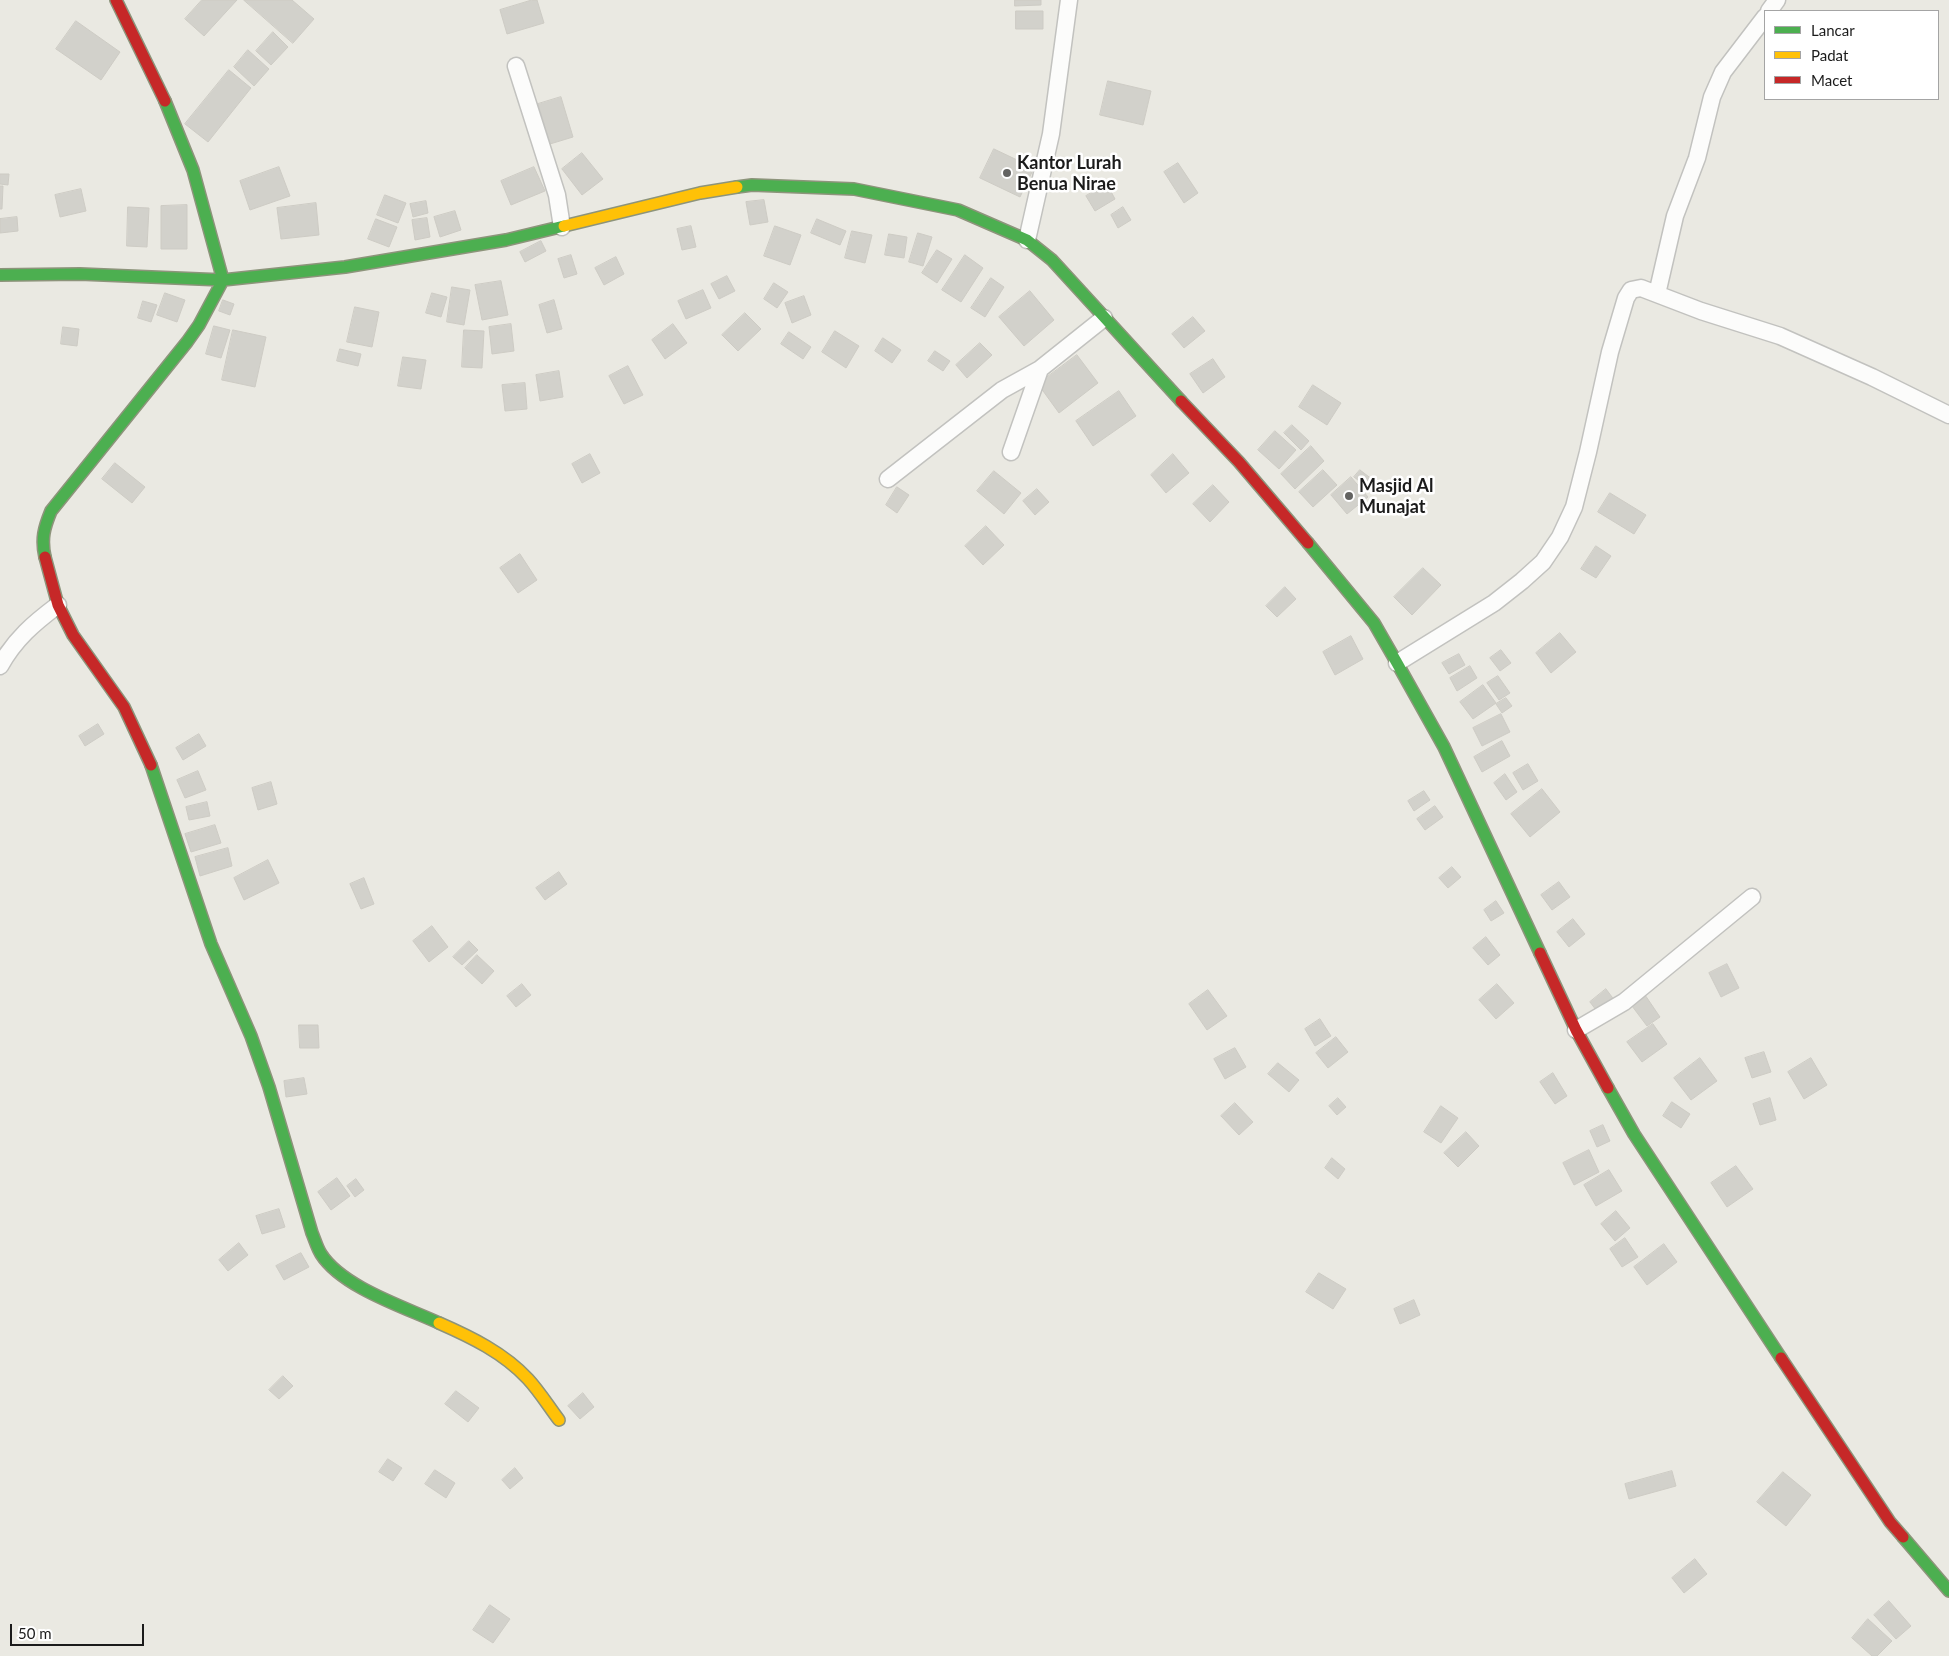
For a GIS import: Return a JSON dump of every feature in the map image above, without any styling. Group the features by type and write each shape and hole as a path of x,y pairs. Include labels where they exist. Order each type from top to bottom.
{"street":[{"path":"116,0 158,84 193,170 223,280 199,325 187,342 52,511 44,527 42,540 58,605 73,635 124,707 145,749 211,944 251,1036 269,1086 312,1233 321,1254 336,1271 356,1285 473,1338 501,1356 528,1379 559,1420"},
{"path":"1027,240 1051,134 1068,0"},
{"path":"1657,294 1676,216 1697,158 1712,97 1723,72 1764,18"},
{"path":"516,66 557,195 562,227"},
{"path":"0,275 80,274 223,280 345,267 506,240 700,193 752,185 854,189 958,210 1027,240 1052,260 1239,462 1347,588 1374,623 1444,747 1576,1030 1634,1134 1890,1522 1949,1591"},
{"path":"1398,663 1494,603 1522,581 1547,556 1560,537 1574,507 1610,352 1626,298 1631,290 1641,288 1701,311 1780,336 1872,377 1949,415"},
{"path":"888,479 1002,390 1040,369 1104,318"},
{"path":"1011,452 1040,369"},
{"path":"0,666 7,654 32,624 58,605"},
{"path":"1576,1030 1624,1002 1752,897"}],"building":[{"path":"202,0 237,0 204,36 185,19"},
{"path":"244,0 292,0 314,19 293,43"},
{"path":"537,0 544,23 507,34 500,10"},
{"path":"1015,0 1041,0 1041,5 1015,6"},
{"path":"1016,11 1043,11 1043,29 1016,29"},
{"path":"76,21 120,52 101,80 56,49"},
{"path":"273,32 288,47 271,65 256,51"},
{"path":"248,50 269,69 254,86 234,67"},
{"path":"229,70 251,88 208,142 185,124"},
{"path":"1108,81 1151,91 1143,125 1100,115"},
{"path":"561,97 573,137 550,144 538,104"},
{"name":"Kantor Lurah Benua Nirae","path":"994,149 1034,168 1020,197 980,178"},
{"path":"582,153 603,179 582,195 562,169"},
{"path":"1178,163 1198,193 1184,203 1164,172"},
{"path":"279,167 290,196 250,210 240,181"},
{"path":"534,167 545,191 511,205 501,181"},
{"path":"0,174 9,174 8,185 0,184"},
{"path":"1107,184 1115,199 1095,211 1086,196"},
{"path":"0,186 3,186 2,209 0,209"},
{"path":"81,189 86,211 60,217 55,195"},
{"path":"385,195 406,203 398,223 377,215"},
{"path":"764,200 768,222 750,225 746,202"},
{"path":"426,201 428,213 413,217 410,204"},
{"path":"316,203 319,235 281,239 277,208"},
{"path":"187,205 187,249 161,249 161,206"},
{"path":"128,207 149,208 147,247 127,246"},
{"path":"1123,207 1131,220 1118,228 1111,215"},
{"path":"455,211 461,230 440,237 434,217"},
{"path":"17,217 18,231 0,233 0,219"},
{"path":"427,218 430,237 415,240 412,220"},
{"path":"376,219 397,227 389,247 368,239"},
{"path":"817,219 846,231 840,245 811,233"},
{"path":"691,226 696,247 682,250 677,229"},
{"path":"775,226 801,235 790,265 764,256"},
{"path":"852,231 872,235 865,263 845,258"},
{"path":"918,233 932,237 923,266 909,262"},
{"path":"889,234 907,237 904,258 885,255"},
{"path":"541,241 546,251 525,262 520,252"},
{"path":"937,250 952,259 937,283 922,273"},
{"path":"571,255 577,274 564,278 558,259"},
{"path":"965,255 983,268 961,302 942,290"},
{"path":"616,257 624,274 604,285 595,268"},
{"path":"727,276 735,291 719,299 711,284"},
{"path":"991,278 1004,287 985,317 971,308"},
{"path":"501,281 508,315 482,320 475,285"},
{"path":"774,283 788,292 777,308 764,299"},
{"path":"452,287 470,290 464,325 447,322"},
{"path":"703,290 711,308 686,319 678,301"},
{"path":"1030,291 1054,320 1024,346 999,317"},
{"path":"165,293 185,300 177,322 157,315"},
{"path":"432,293 447,297 441,317 426,313"},
{"path":"804,296 811,315 792,323 785,303"},
{"path":"223,300 234,304 230,315 219,311"},
{"path":"554,300 562,329 547,333 539,305"},
{"path":"143,301 157,305 151,322 138,318"},
{"path":"355,307 379,312 372,347 347,342"},
{"path":"745,313 761,329 738,351 722,335"},
{"path":"1193,317 1205,331 1184,348 1172,334"},
{"path":"511,324 514,351 492,354 489,327"},
{"path":"673,324 687,343 665,359 652,340"},
{"path":"214,326 230,330 221,358 206,354"},
{"path":"63,327 79,329 77,346 61,344"},
{"path":"233,330 266,337 255,387 222,380"},
{"path":"464,330 484,331 482,368 462,367"},
{"path":"835,331 859,346 846,368 822,352"},
{"path":"789,332 811,347 803,359 781,344"},
{"path":"883,338 901,350 892,363 875,351"},
{"path":"980,343 992,355 967,378 956,365"},
{"path":"340,349 361,354 358,366 337,361"},
{"path":"935,351 950,361 943,371 928,361"},
{"path":"1077,355 1098,383 1059,413 1038,384"},
{"path":"403,357 426,360 421,389 398,386"},
{"path":"1213,359 1225,377 1203,393 1190,374"},
{"path":"628,366 643,395 624,404 609,376"},
{"path":"559,371 563,397 540,401 536,375"},
{"path":"525,383 527,409 505,411 502,385"},
{"path":"1313,385 1341,403 1327,425 1299,407"},
{"path":"1119,391 1136,416 1093,446 1076,421"},
{"path":"1292,425 1309,441 1301,450 1284,433"},
{"path":"1275,431 1296,450 1279,469 1258,450"},
{"path":"1311,446 1324,461 1295,489 1281,474"},
{"path":"590,454 600,473 582,483 572,464"},
{"path":"1173,454 1189,473 1166,493 1151,475"},
{"path":"115,463 145,487 132,503 102,479"},
{"path":"1323,470 1337,485 1313,507 1299,492"},
{"path":"1360,470 1373,480 1368,488 1354,477"},
{"path":"994,471 1021,493 1004,514 977,491"},
{"name":"Masjid Al Munajat","path":"1351,477 1368,497 1347,514 1331,495"},
{"path":"1213,485 1229,502 1210,522 1193,504"},
{"path":"897,487 909,495 897,513 886,505"},
{"path":"1037,489 1049,502 1035,515 1023,501"},
{"path":"1610,493 1646,515 1634,534 1598,512"},
{"path":"986,526 1004,545 983,565 965,546"},
{"path":"1596,546 1611,556 1596,578 1581,569"},
{"path":"520,554 537,580 518,593 500,568"},
{"path":"1423,568 1441,585 1412,615 1394,597"},
{"path":"1285,587 1296,599 1277,617 1266,606"},
{"path":"1560,633 1576,652 1551,673 1536,653"},
{"path":"1351,636 1363,659 1335,675 1323,652"},
{"path":"1501,650 1511,663 1500,671 1490,658"},
{"path":"1459,654 1465,665 1449,674 1442,663"},
{"path":"1470,666 1477,678 1457,691 1450,678"},
{"path":"1498,676 1510,693 1499,700 1487,683"},
{"path":"1483,685 1496,703 1473,719 1460,702"},
{"path":"1506,698 1512,706 1502,713 1496,704"},
{"path":"1501,714 1510,732 1482,746 1473,728"},
{"path":"98,724 104,734 85,746 79,736"},
{"path":"199,734 206,746 183,760 176,748"},
{"path":"1502,741 1510,756 1482,772 1474,757"},
{"path":"1528,764 1538,781 1523,790 1513,773"},
{"path":"198,771 206,790 185,798 177,780"},
{"path":"1505,774 1517,792 1506,800 1494,783"},
{"path":"271,782 277,804 258,810 252,788"},
{"path":"1542,789 1560,812 1530,837 1511,814"},
{"path":"1424,791 1430,800 1414,811 1408,801"},
{"path":"207,802 210,816 189,820 186,807"},
{"path":"1435,806 1443,817 1425,830 1417,819"},
{"path":"215,825 221,843 191,852 185,834"},
{"path":"228,848 232,866 200,876 195,857"},
{"path":"268,860 279,883 244,900 234,878"},
{"path":"1452,867 1461,877 1448,888 1439,878"},
{"path":"559,872 567,884 545,900 536,888"},
{"path":"364,878 374,904 361,909 350,884"},
{"path":"1559,882 1570,897 1552,910 1541,895"},
{"path":"1496,901 1504,913 1491,921 1484,910"},
{"path":"1573,919 1585,934 1569,947 1557,932"},
{"path":"432,926 448,947 429,962 413,941"},
{"path":"1486,937 1500,955 1488,965 1473,948"},
{"path":"469,941 478,950 462,965 453,957"},
{"path":"477,955 494,971 482,984 465,968"},
{"path":"1727,964 1739,988 1721,997 1709,973"},
{"path":"522,984 531,995 516,1007 507,996"},
{"path":"1497,984 1514,1003 1496,1019 1479,1000"},
{"path":"1606,989 1615,1001 1599,1014 1590,1002"},
{"path":"1208,990 1227,1016 1207,1030 1189,1004"},
{"path":"1643,992 1660,1017 1647,1026 1629,1002"},
{"path":"1320,1019 1331,1036 1315,1046 1305,1029"},
{"path":"1653,1024 1667,1044 1642,1062 1627,1042"},
{"path":"299,1025 318,1025 319,1048 300,1048"},
{"path":"1336,1037 1348,1052 1328,1068 1316,1053"},
{"path":"1235,1048 1246,1067 1225,1079 1214,1059"},
{"path":"1764,1052 1771,1072 1752,1078 1745,1058"},
{"path":"1700,1058 1717,1081 1691,1100 1674,1078"},
{"path":"1811,1058 1827,1085 1804,1099 1788,1072"},
{"path":"1278,1063 1299,1080 1289,1092 1268,1074"},
{"path":"1553,1073 1567,1096 1555,1104 1540,1082"},
{"path":"304,1078 307,1094 286,1097 284,1081"},
{"path":"1338,1098 1346,1107 1337,1115 1329,1106"},
{"path":"1770,1098 1776,1120 1760,1125 1753,1104"},
{"path":"1672,1102 1690,1114 1681,1128 1663,1116"},
{"path":"1235,1103 1253,1122 1239,1135 1221,1116"},
{"path":"1441,1106 1458,1118 1441,1143 1424,1132"},
{"path":"1603,1125 1610,1141 1597,1147 1590,1131"},
{"path":"1466,1132 1479,1146 1458,1167 1444,1153"},
{"path":"1589,1150 1599,1172 1574,1185 1563,1163"},
{"path":"1332,1158 1345,1169 1338,1179 1325,1168"},
{"path":"1736,1166 1753,1189 1727,1207 1711,1183"},
{"path":"1609,1170 1622,1191 1596,1206 1584,1185"},
{"path":"337,1178 350,1196 331,1210 318,1192"},
{"path":"356,1179 364,1190 355,1197 347,1186"},
{"path":"279,1209 285,1227 262,1234 256,1216"},
{"path":"1616,1211 1630,1228 1615,1241 1601,1224"},
{"path":"1625,1238 1638,1257 1622,1267 1610,1249"},
{"path":"239,1243 248,1255 228,1271 219,1260"},
{"path":"1664,1244 1677,1262 1647,1285 1634,1267"},
{"path":"301,1253 309,1267 284,1280 276,1266"},
{"path":"1319,1273 1346,1289 1333,1309 1306,1292"},
{"path":"1414,1300 1420,1315 1400,1324 1394,1309"},
{"path":"283,1376 293,1386 279,1399 269,1390"},
{"path":"456,1391 479,1408 468,1422 445,1404"},
{"path":"583,1393 594,1407 580,1419 568,1406"},
{"path":"388,1459 402,1468 393,1481 379,1472"},
{"path":"515,1468 523,1478 510,1489 502,1480"},
{"path":"435,1470 455,1483 446,1498 425,1484"},
{"path":"1672,1471 1676,1486 1629,1499 1625,1484"},
{"path":"1783,1472 1811,1495 1786,1526 1757,1502"},
{"path":"1695,1559 1707,1574 1684,1593 1672,1578"},
{"path":"1889,1601 1911,1626 1896,1639 1874,1615"},
{"path":"490,1605 510,1619 493,1643 473,1630"},
{"path":"1868,1619 1892,1641 1877,1656 1872,1656 1852,1638"}],"traffic: fast":[{"path":"45,557 44,534 51,511 187,342 199,325 223,280 193,170 165,101"},
{"path":"737,187 752,185 854,189 958,210 1027,240 1052,260 1181,401"},
{"path":"0,275 80,274 223,280 345,267 506,240 564,226"},
{"path":"1308,543 1374,623 1397,663 1444,747 1540,953"},
{"path":"151,765 211,944 251,1036 269,1087 312,1233 320,1252 331,1266 358,1286 439,1323"},
{"path":"1608,1088 1634,1134 1781,1358"},
{"path":"1903,1537 1949,1591"}],"traffic: slow":[{"path":"564,226 700,193 737,187"},
{"path":"439,1323 475,1340 508,1361 532,1384 559,1420"}],"traffic: jam":[{"path":"116,0 165,101"},
{"path":"1181,401 1239,462 1308,543"},
{"path":"45,557 58,605 73,635 124,707 151,765"},
{"path":"1540,953 1576,1030 1608,1088"},
{"path":"1781,1358 1890,1522 1903,1537"}],"place":[{"name":"Kantor Lurah Benua Nirae","path":"1007,173"},
{"name":"Masjid Al Munajat","path":"1349,496"}]}
